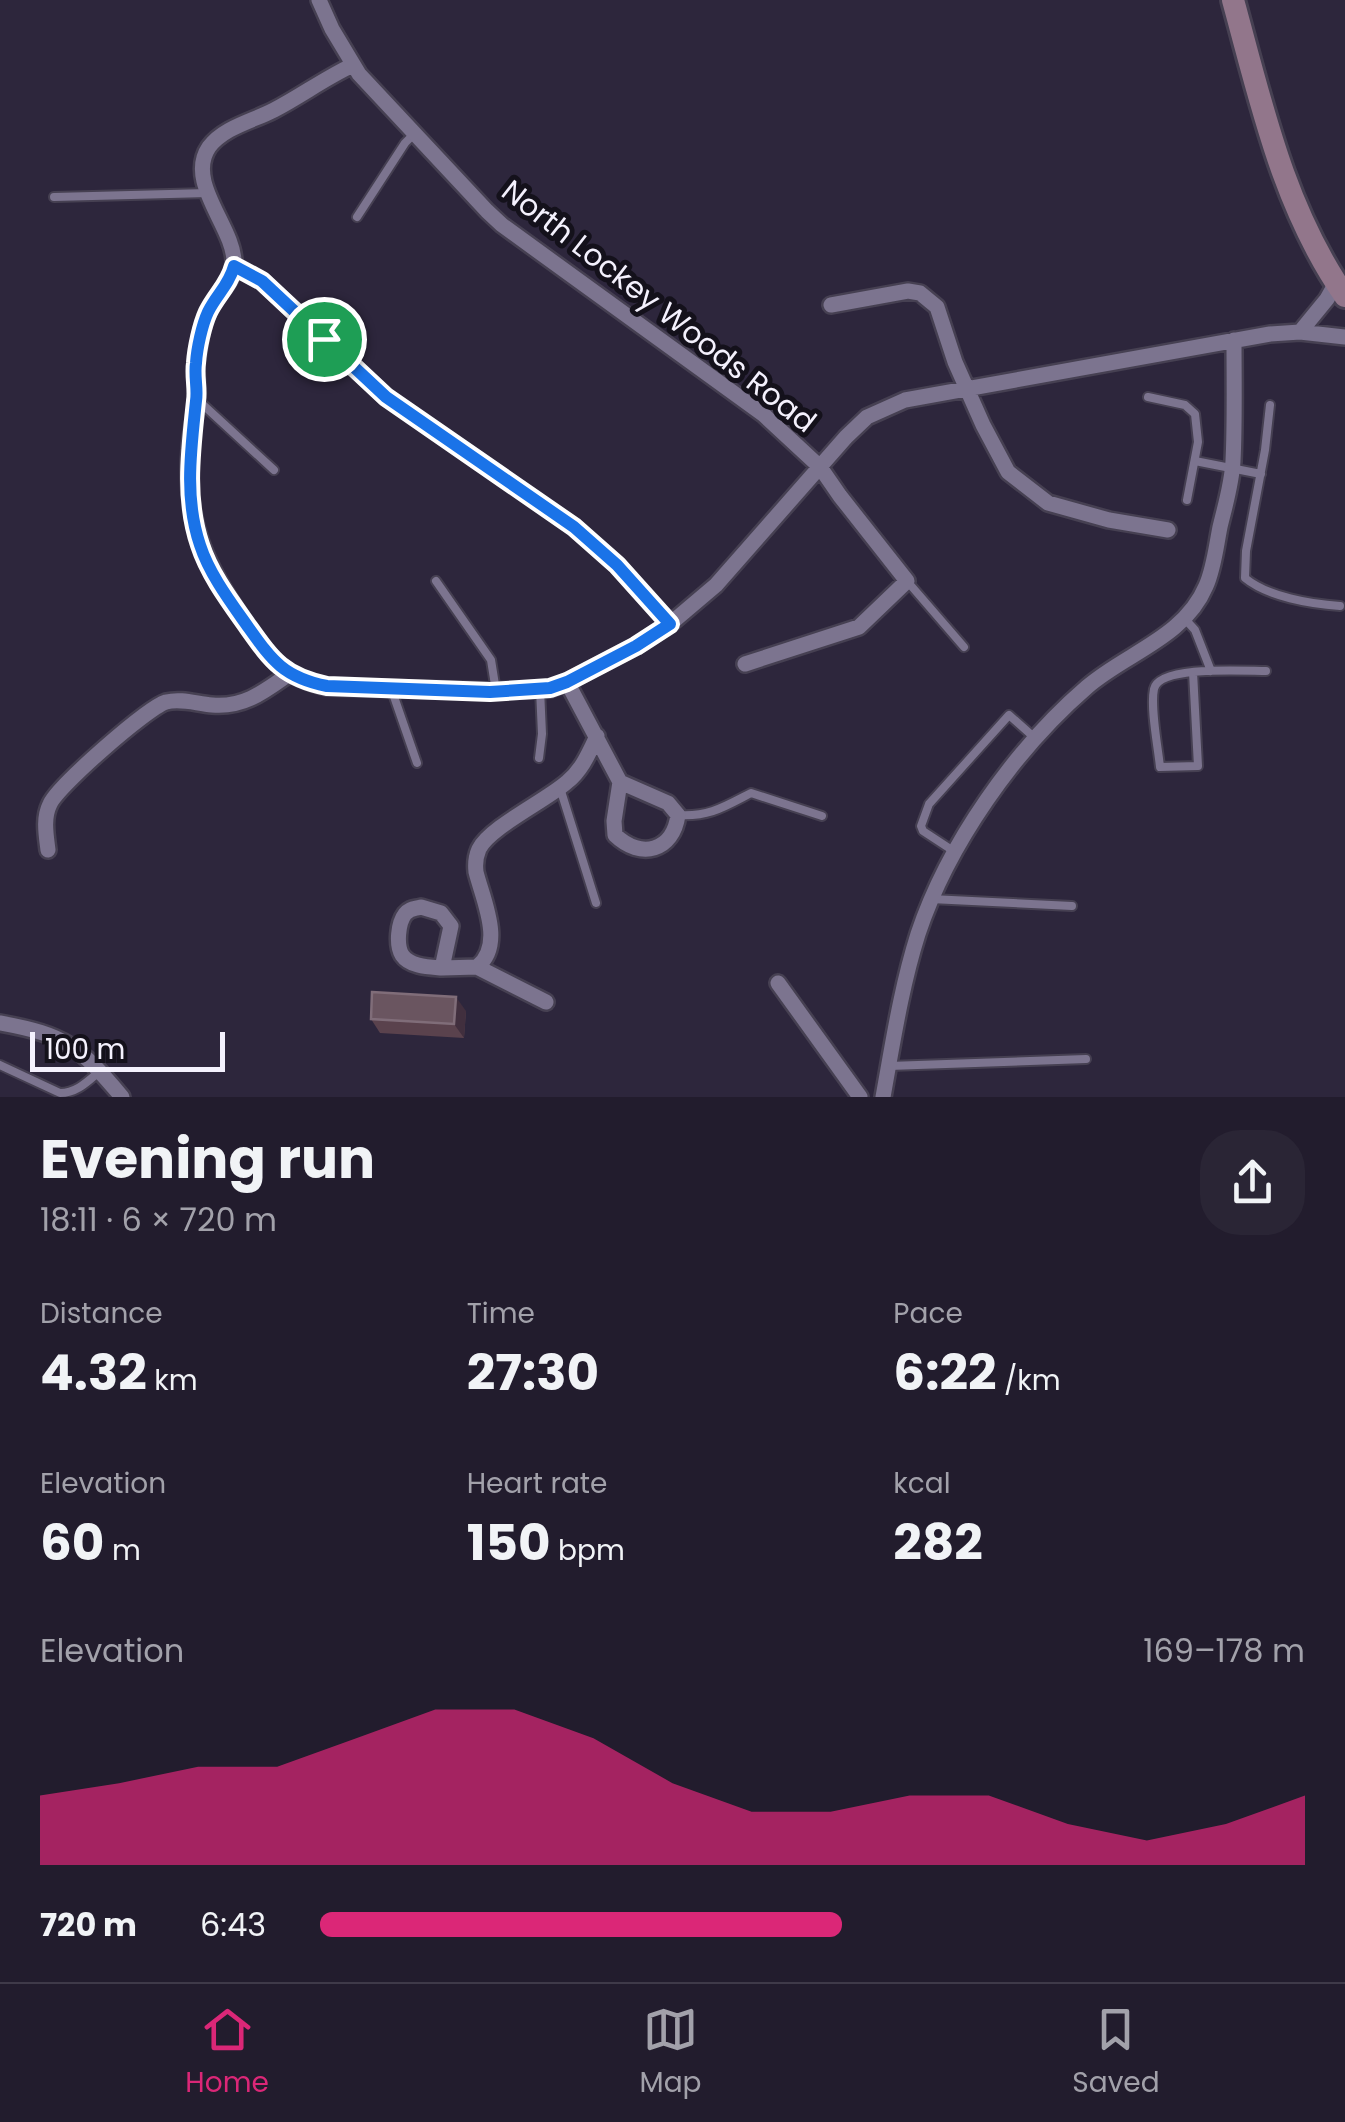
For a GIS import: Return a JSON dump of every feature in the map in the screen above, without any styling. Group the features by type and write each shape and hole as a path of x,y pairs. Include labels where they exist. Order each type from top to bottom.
{"main road":[{"path":"1233,0 1268,131 1288,188 1340,289"}],"street":[{"name":"North Lockey Woods Road","path":"318,0 359,74 502,225 764,415 820,467 907,581"},
{"path":"353,65 274,111 228,130 206,154 204,174 204,185 233,250 234,266 230,282 207,314 196,364 190,452 192,514 199,543 232,604 280,667 305,682 496,691 550,688 636,646 670,624 716,584 846,436 867,417 905,400 1234,340 1300,332 1345,336"},
{"path":"234,266 262,281 386,397 574,527 617,565 670,624"},
{"path":"1300,332 1340,289"},
{"path":"832,305 908,291 929,298 937,306 955,362 1008,472 1048,503 1168,530"},
{"path":"884,1097 900,1000 918,935 955,852 1010,769 1057,715 1091,684 1173,631 1206,587 1233,467 1234,340"},
{"path":"745,664 860,628 907,581"},
{"path":"48,850 45,821 50,802 143,714 171,701 214,706 254,699 289,674"},
{"path":"567,682 620,782 615,836 647,850 660,848 670,837 678,815 668,803 620,782"},
{"path":"477,967 487,956 492,932 476,872 480,847 560,788 582,767 597,736"},
{"path":"442,968 477,967 546,1002"},
{"path":"778,983 860,1097"},
{"path":"0,1022 37,1029 74,1046 122,1097"}],"lane":[{"path":"358,217 415,133"},
{"path":"54,197 208,194"},
{"path":"1148,398 1185,405 1198,424 1187,500"},
{"path":"196,399 274,470"},
{"path":"1270,406 1245,578 1254,585 1308,602 1340,606"},
{"path":"1195,461 1261,474"},
{"path":"436,581 492,660 496,691"},
{"path":"907,581 964,647"},
{"path":"1189,613 1211,671"},
{"path":"1193,672 1198,766 1160,767 1154,689 1157,682 1193,672 1266,671"},
{"path":"391,688 417,762"},
{"path":"539,758 540,689"},
{"path":"955,852 923,831 921,826 929,804 1009,715 1036,739"},
{"path":"560,788 596,902"},
{"path":"678,815 700,816 751,794 822,816"},
{"path":"931,899 1072,906"},
{"path":"889,1066 1086,1060"},
{"path":"0,1066 70,1093 100,1072"}],"building":[{"path":"372,992 456,997 454,1024 371,1019"}],"route":[{"path":"234,266 262,281 324,339 386,397 574,527 617,565 670,624 636,646 550,688 490,692 327,686 305,682 280,667 232,604 199,543 192,514 190,452 197,396 196,364 207,314 230,282 234,266"}]}
